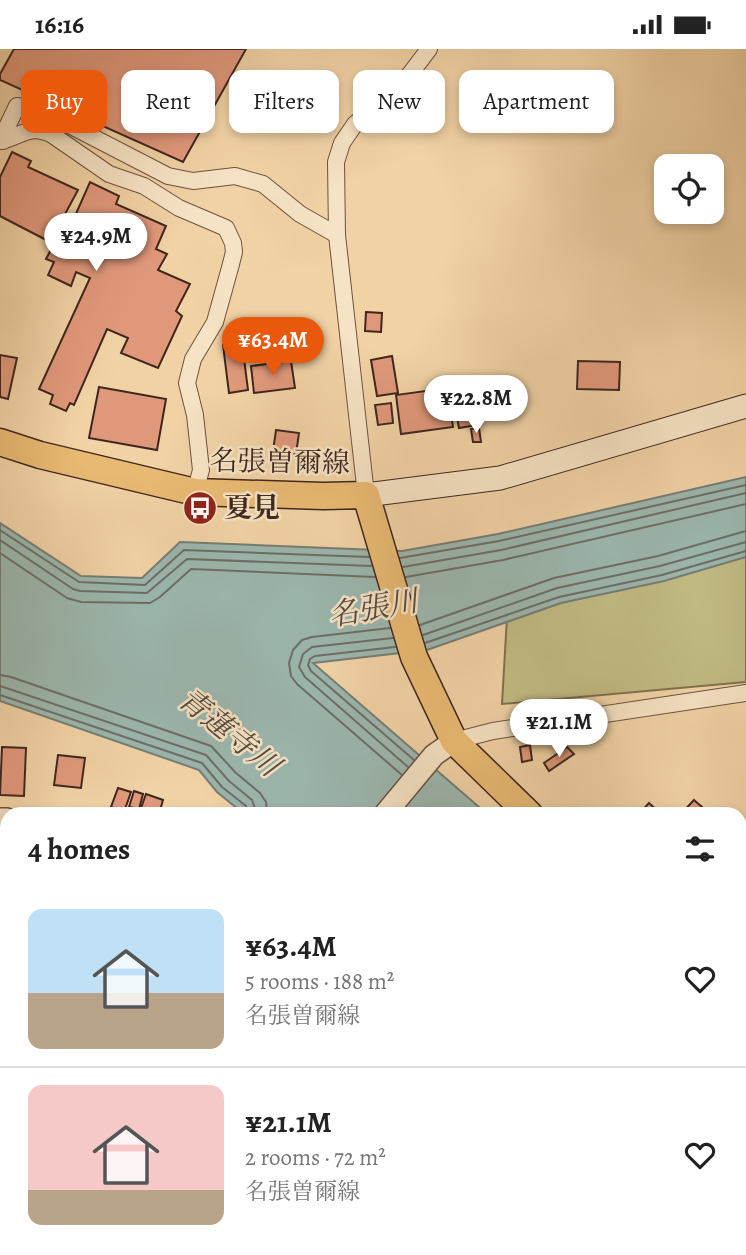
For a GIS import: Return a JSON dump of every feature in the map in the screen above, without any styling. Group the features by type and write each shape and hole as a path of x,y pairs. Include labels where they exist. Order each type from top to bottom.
{"main road":[{"path":"366,495 468,484 510,476 746,406"},
{"name":"名張曽爾線","path":"0,442 40,455 195,492 279,496 366,495 414,657 454,741 521,807"}],"street":[{"path":"366,495 337,235 336,162 342,143 355,124 404,82 429,49"},
{"path":"1,141 17,106 48,114 168,176 193,181 235,176 263,184 300,214 337,235"},
{"path":"1,141 26,131 41,130 109,174 144,185 179,208 226,228 233,243 231,264 215,322 193,359 187,383 195,415 201,470 195,492"},
{"path":"390,807 430,759 454,741 507,729 746,693"}],"shaded area":[{"path":"746,529 746,682 502,704 507,617"}],"water":[{"path":"746,477 746,557 664,581 561,603 427,650 313,663 479,807 235,807 217,792 199,770 0,701 0,523 81,576 142,578 180,542 402,551 498,534"}],"building":[{"path":"14,49 246,49 234,70 229,70 229,79 215,105 215,70 121,70 121,133 199,133 183,162 107,128 107,70 21,70 21,89 0,80 0,74"},
{"path":"12,152 31,161 28,167 78,190 64,216 69,218 55,240 63,243 90,182 119,196 116,204 166,226 156,249 167,254 158,270 190,284 176,311 182,316 158,368 121,353 128,338 107,329 74,405 70,403 66,411 50,404 53,395 39,389 90,278 76,272 71,286 48,275 54,262 46,259 54,244 0,216 0,177"},
{"path":"366,312 382,313 381,332 365,331"},
{"path":"242,343 248,390 229,393 223,345"},
{"path":"0,355 17,358 8,399 0,397"},
{"path":"392,356 398,393 377,396 371,360"},
{"path":"291,361 295,388 254,393 251,366"},
{"path":"578,361 620,362 619,390 577,389"},
{"path":"469,382 477,425 459,428 451,386"},
{"path":"99,387 166,399 157,450 89,438"},
{"path":"447,388 453,427 401,434 396,395"},
{"path":"391,403 393,423 378,425 375,405"},
{"path":"479,428 481,442 473,442 471,429"},
{"path":"276,430 299,433 296,454 273,451"},
{"path":"530,745 532,760 522,762 520,747"},
{"path":"2,747 26,748 24,796 0,795"},
{"path":"567,747 574,754 549,771 544,763"},
{"path":"58,755 85,758 81,788 54,785"},
{"path":"118,788 131,792 126,807 111,807"},
{"path":"134,791 143,794 140,807 129,807"},
{"path":"146,794 163,800 161,807 141,807"},
{"path":"694,800 702,807 688,807"}],"place":[{"name":"夏見","path":"200,508"}],"water label":[{"name":"名張川","path":"373,608"},
{"name":"青蓮寺川","path":"229,732"}]}
